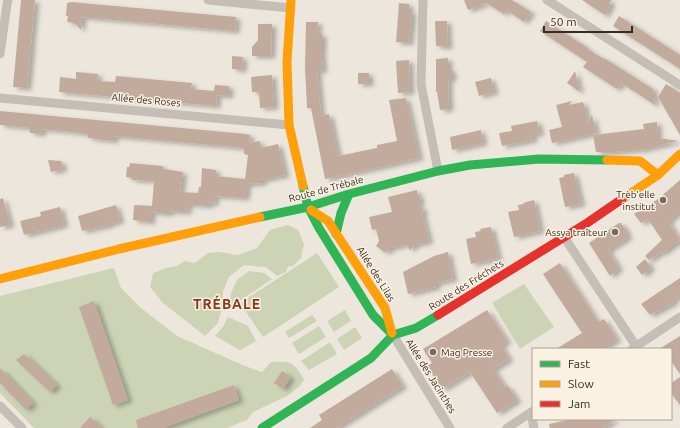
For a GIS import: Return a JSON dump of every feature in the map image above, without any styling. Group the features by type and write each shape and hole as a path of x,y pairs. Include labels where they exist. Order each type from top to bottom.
{"street":[{"path":"0,54 8,0"},
{"path":"208,0 291,4 287,62 289,125 308,207 319,228 373,315 393,335"},
{"path":"424,0 421,84 438,171"},
{"path":"547,0 680,85"},
{"name":"Allée des Roses","path":"0,98 289,125"},
{"name":"Route des Fréchets","path":"262,428 371,358 393,335 416,328 564,237 658,175 680,154"},
{"name":"Route de Trébale","path":"0,279 119,249 308,207 349,194 438,171 470,165 532,160 640,161 658,175"},
{"path":"336,234 338,220 349,194"},
{"name":"Allée des Lilas","path":"308,207 328,221 385,308 393,335"},
{"path":"564,237 634,348 679,320"},
{"name":"Allée des Jacinthes","path":"393,335 450,428"},
{"path":"2,411 22,428"},
{"path":"507,428 532,412"}],"green space":[{"path":"288,225 298,230 304,244 301,258 292,267 290,266 287,268 286,272 277,276 266,267 244,265 229,277 223,291 223,304 218,323 205,336 163,303 150,287 153,273 177,266 185,261 195,263 208,253 219,252 238,255 257,248 270,230"},
{"path":"317,253 339,287 263,337 240,303"},
{"path":"114,268 121,288 141,308 177,336 262,372 271,362 288,362 297,369 304,379 300,386 287,396 253,412 247,420 227,428 34,428 0,393 0,296"},
{"path":"249,271 264,273 272,279 229,308 231,293 237,280"},
{"path":"524,284 554,327 520,349 492,303"},
{"path":"345,310 351,321 334,332 327,321"},
{"path":"312,315 317,321 289,338 285,332"},
{"path":"228,317 248,326 256,341 240,350 215,336 223,327"},
{"path":"319,326 326,337 299,354 292,343"},
{"path":"355,327 362,338 344,350 337,339"},
{"path":"330,342 337,354 309,370 301,361"}],"building":[{"path":"21,0 35,0 27,88 13,87"},
{"path":"464,0 512,0 531,12 524,22 506,10 504,14 486,3 468,10"},
{"path":"582,0 612,0 609,3 611,4 605,15"},
{"path":"71,2 236,17 235,31 82,17 81,30 75,23 67,22 67,3"},
{"path":"399,3 409,4 409,12 412,12 409,43 396,42"},
{"path":"619,16 680,55 680,69 613,26"},
{"path":"435,21 447,21 448,47 436,46"},
{"path":"546,21 588,48 587,49 653,89 655,105 621,83 617,89 583,67 587,62 540,31"},
{"path":"306,22 318,22 317,34 322,34 321,50 323,70 317,71 321,116 329,114 338,156 377,148 377,145 397,141 389,100 406,98 419,158 325,179 311,108 307,108 305,67"},
{"path":"258,24 272,24 271,56 252,56 252,47 258,40"},
{"path":"232,56 243,57 242,70 232,69"},
{"path":"448,58 448,70 452,70 452,79 448,79 449,109 440,110 436,92 436,59"},
{"path":"409,60 410,92 398,93 396,61"},
{"path":"575,71 580,92 567,83"},
{"path":"76,72 98,74 97,81 115,82 116,76 192,83 191,89 214,91 215,85 229,86 229,96 217,95 216,106 59,92 60,77 76,79"},
{"path":"358,73 369,73 369,84 358,84"},
{"path":"272,75 274,107 260,108 259,92 252,92 251,77"},
{"path":"491,78 494,92 479,96 475,82"},
{"path":"666,84 680,93 680,135 658,97"},
{"path":"572,101 569,105 583,102 588,123 592,115 596,133 552,143 549,130 562,127 556,105"},
{"path":"0,111 246,134 250,135 249,143 260,141 261,148 278,144 285,175 262,180 262,183 247,184 245,198 215,196 214,204 208,203 208,206 188,204 187,212 169,211 169,214 151,212 151,222 133,220 134,205 152,206 154,181 132,180 132,178 126,177 127,167 129,167 130,163 163,166 163,169 183,172 180,192 198,193 199,187 201,187 202,168 216,170 216,176 245,179 248,155 244,154 244,148 114,136 114,141 88,138 88,134 42,129 41,134 30,133 30,128 0,125"},
{"path":"537,121 540,133 532,135 533,140 502,146 499,133 512,131 511,126"},
{"path":"657,122 658,138 678,141 645,149 596,152 593,135 644,129 643,124"},
{"path":"481,130 483,143 452,150 450,137"},
{"path":"48,160 61,161 63,169 51,172"},
{"path":"574,173 581,204 565,207 559,178 564,177 564,175"},
{"path":"680,180 680,211 668,221 680,240 649,260 645,256 662,240 648,219 641,223 634,214 658,199"},
{"path":"417,190 418,196 421,198 418,205 424,210 422,213 429,241 414,245 410,250 406,244 390,248 388,251 384,252 376,246 379,241 376,229 372,230 369,217 392,212 388,197"},
{"path":"3,198 10,225 0,227 0,199"},
{"path":"534,200 540,231 514,237 508,212 519,210 518,205"},
{"path":"116,205 120,221 82,231 78,216"},
{"path":"60,207 64,225 24,235 20,221 41,216 40,212"},
{"path":"621,223 627,232 628,237 608,250 619,268 610,276 589,243"},
{"path":"491,227 498,258 471,264 466,239 476,237 475,232 481,231 480,229"},
{"path":"448,252 453,279 436,283 436,287 408,294 403,272 434,256"},
{"path":"645,259 651,268 642,275 636,267"},
{"path":"560,263 598,322 604,319 617,339 603,348 558,348 582,333 543,274"},
{"path":"680,278 680,295 673,300 674,302 650,315 641,304"},
{"path":"94,301 128,400 113,405 79,307"},
{"path":"487,310 507,341 501,345 509,359 493,369 505,387 508,386 517,400 497,413 470,372 442,389 427,366 432,363 423,349"},
{"path":"680,336 680,374 672,362 672,348 661,348"},
{"path":"24,354 57,385 50,392 16,360"},
{"path":"0,368 33,403 26,410 0,383"},
{"path":"392,369 403,386 336,428 310,428 322,420 319,415"},
{"path":"282,371 291,377 283,389 274,383"},
{"path":"680,377 680,405 672,394 672,382"},
{"path":"234,385 239,400 163,428 138,428 136,420"},
{"path":"90,417 102,428 80,428"},
{"path":"567,420 614,420 602,428 550,428 549,424"}],"traffic: fast":[{"path":"260,217 308,207 349,194 438,171 470,165 539,159 607,160"},
{"path":"303,186 308,207 319,228 373,315 393,335"},
{"path":"336,234 341,213 349,194"},
{"path":"262,428 371,358 393,335 416,328 438,315"}],"traffic: slow":[{"path":"291,0 287,62 289,125 303,186"},
{"path":"622,199 658,175 680,154"},
{"path":"607,160 640,161 658,175"},
{"path":"311,210 328,221 385,308 392,333"},
{"path":"0,279 119,249 260,217"}],"traffic: jam":[{"path":"438,315 587,223 622,199"}],"place":[{"name":"Trèb'elle institut","path":"663,200"},
{"name":"Assya traîteur","path":"615,232"},
{"name":"Mag Presse","path":"433,352"}],"district":[{"name":"TRÉBALE","path":"227,304"}]}
